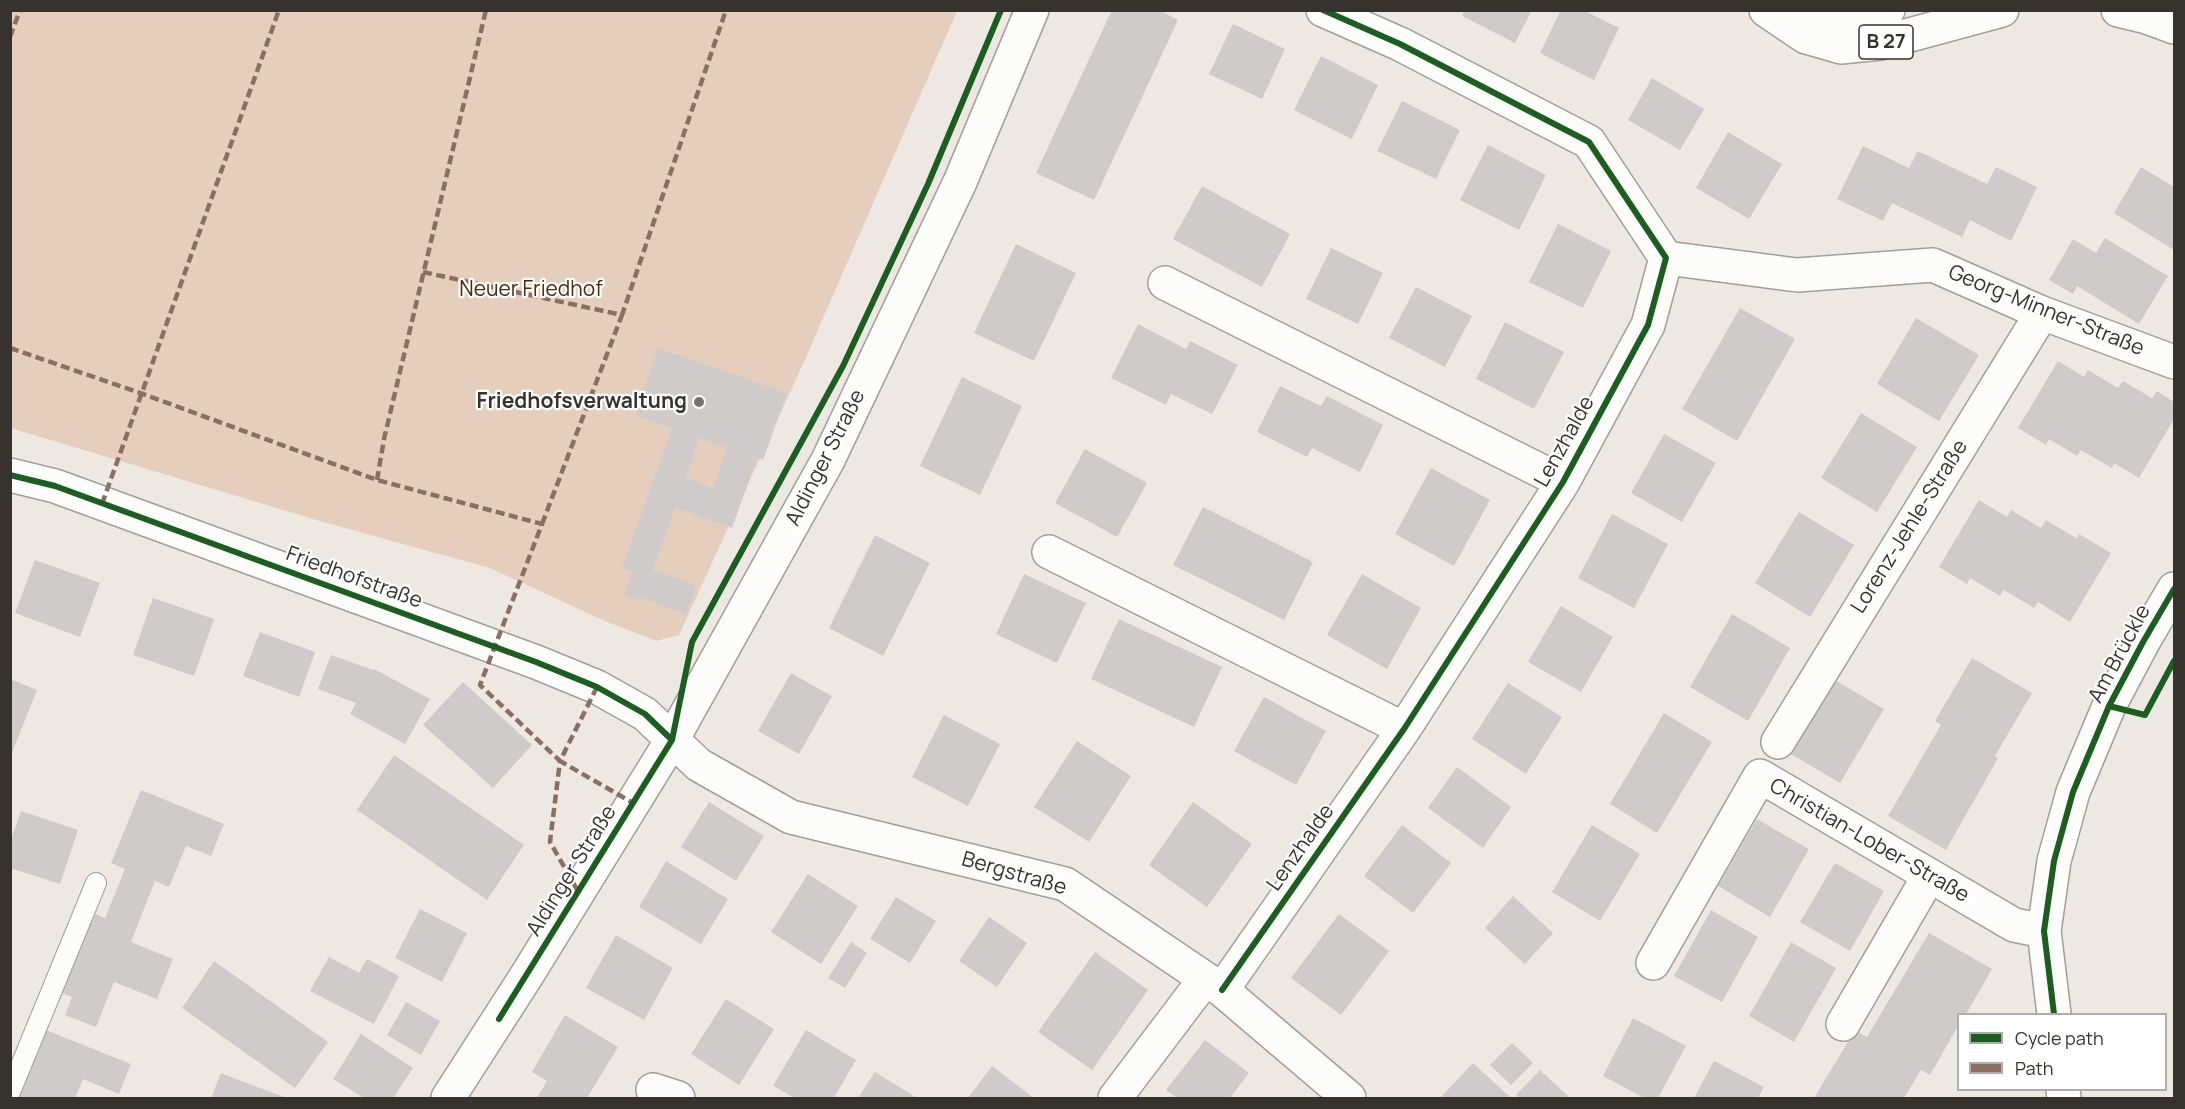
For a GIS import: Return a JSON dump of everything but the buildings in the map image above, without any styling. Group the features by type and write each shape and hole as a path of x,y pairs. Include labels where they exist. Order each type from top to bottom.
{"main road":[{"name":"Aldinger Straße","path":"448,1098 672,740 828,460 960,182 1032,10"},
{"path":"1323,10 1400,44 1589,142 1666,258"},
{"name":"B 27","path":"1770,13 1833,23 1871,20 1888,10"},
{"name":"B 27","path":"1770,13 1806,37 1841,46 1880,43 2002,10"},
{"path":"2118,10 2175,27"},
{"name":"Georg-Minner-Straße","path":"1666,258 1797,276 1933,265 2042,313 2175,362"},
{"name":"Lenzhalde","path":"1115,1098 1214,984 1404,729 1563,482 1648,325 1666,258"},
{"name":"Lenzhalde","path":"1165,283 1563,482"},
{"name":"Lorenz-Jehle-Straße","path":"1778,742 2042,313"},
{"name":"Friedhofstraße","path":"10,475 56,486 536,662 597,687 645,714 672,740"},
{"path":"1049,552 1404,729"},
{"name":"Am Brückle","path":"2054,1013 2044,931 2054,861 2073,792 2109,706 2175,589"},
{"name":"Bergstraße","path":"672,740 699,765 791,817 1065,884 1214,984 1349,1098"},
{"name":"Christian-Lober-Straße","path":"1653,963 1760,776 2014,925 2044,931"},
{"path":"1843,1024 1929,876"}],"lane":[{"path":"10,1092 96,883"}],"green space":[{"name":"Neuer Friedhof","path":"10,11 957,11 803,364 679,635 656,641 605,621 490,568 323,522 11,428"}],"marked path":[{"path":"10,37 20,10"},
{"path":"102,504 279,10"},
{"path":"377,480 384,439 486,10"},
{"path":"423,272 622,315 726,10"},
{"path":"542,524 622,315"},
{"path":"10,348 377,480 542,524 480,685 560,761 550,842 579,893"},
{"path":"597,687 560,761 633,803"}],"cycle path":[{"path":"499,1019 672,740 692,642 843,366 928,184 1001,10"},
{"path":"1222,990 1404,729 1563,482 1648,325 1666,258 1589,142 1400,44 1323,10"},
{"path":"10,475 55,486 536,662 597,687 645,714 672,740"},
{"path":"2054,1013 2044,931 2054,861 2073,792 2109,706 2174,589"},
{"path":"2109,706 2145,715 2174,661"}],"place":[{"name":"Friedhofsverwaltung","path":"699,402"}]}
